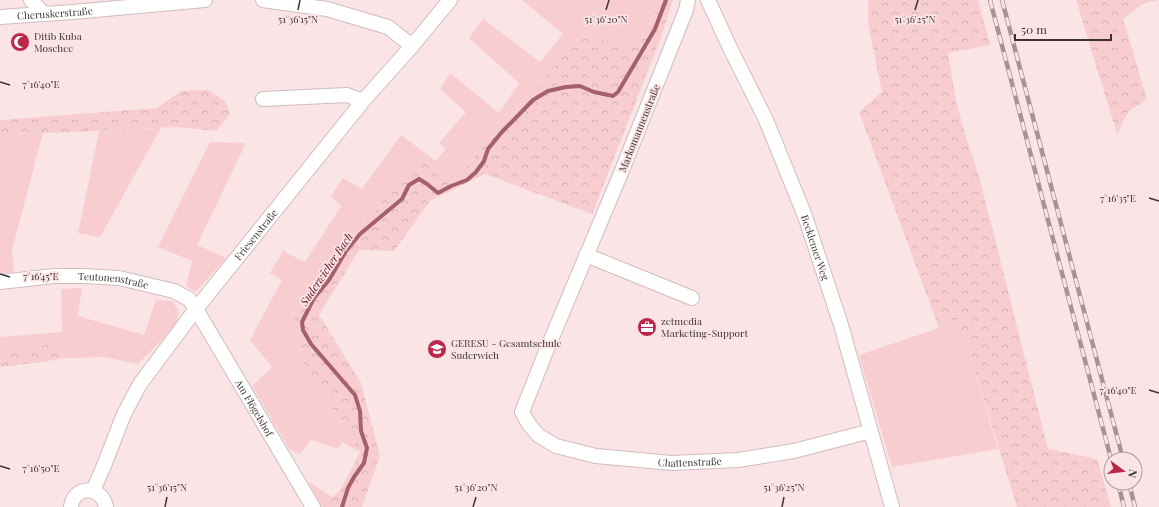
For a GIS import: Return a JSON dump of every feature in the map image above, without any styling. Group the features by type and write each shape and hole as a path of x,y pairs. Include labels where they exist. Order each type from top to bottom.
{"street":[{"path":"31,0 44,14"},
{"name":"Cheruskerstraße","path":"0,17 205,0"},
{"path":"263,0 327,9 388,27 412,46"},
{"name":"Friesenstraße","path":"93,491 124,414 140,384 196,309 363,101 412,46 450,0"},
{"name":"Markomannenstraße","path":"522,412 686,10 688,0"},
{"name":"Becklemer Weg","path":"708,0 766,120 805,216 841,325 892,507"},
{"path":"263,99 348,95 363,101"},
{"path":"586,255 692,298"},
{"name":"Teutonenstraße","path":"0,282 54,276 119,278 174,291 189,300 196,309"},
{"name":"Am Flögelshof","path":"196,309 313,507"},
{"name":"Chattenstraße","path":"522,412 528,423 538,435 556,446 596,456 672,463 738,460 794,451 870,431"},
{"path":"72,507 74,498 78,494 87,490 93,491 102,497 105,501 106,507"}],"green space":[{"path":"522,0 661,0 641,38 623,43 580,36 456,178 418,157 293,313 303,362 360,452 342,442 338,449 311,440 300,454 290,450 252,386 272,367 250,340 282,280 270,273 283,251 305,262 341,206 331,196 343,178 362,189 401,135 436,161 446,149 439,143 466,112 440,89 450,73 499,113 519,83 469,38 483,19 540,62 563,34"},
{"path":"661,0 673,0 660,40 592,214 485,174 430,201 394,251 359,250 319,315 361,383 380,456 362,507 322,507 308,481 333,498 342,487 360,452 303,362 293,313 418,157 456,178 580,36 623,43 641,38"},
{"path":"868,0 978,0 990,45 948,53 956,101 980,180 1048,449 1097,459 1103,480 1103,491 1106,491 1111,507 1017,507 959,319 939,328 859,112 882,92 868,23"},
{"path":"1076,0 1159,0 1144,3 1123,19 1147,99 1128,112 1117,134"},
{"path":"208,90 225,101 230,113 217,131 176,127 52,133 0,132 0,120 157,108 181,91"},
{"path":"161,128 100,237 78,233 99,131"},
{"path":"0,132 43,133 12,250 14,272 0,273"},
{"path":"210,142 246,143 197,245 226,258 196,292 186,286 192,261 158,247"},
{"path":"82,288 78,316 144,335 156,300 172,301 179,311 176,326 138,364 104,357 63,358 58,343 0,352 0,337 62,332 61,289"},
{"path":"959,318 998,449 892,467 859,355 939,328"},
{"path":"58,343 63,358 0,367 0,352"}],"waterway":[{"name":"Suderwicher Bach","path":"342,507 348,488 364,463 367,448 361,431 360,411 355,395 311,344 303,330 302,322 314,298 329,280 346,251 360,234 402,199 409,185 419,179 438,193 467,180 476,172 484,161 488,149 501,133 533,100 548,91 566,87 580,86 594,92 613,96 618,92 655,29 666,0"}],"railway":[{"path":"990,0 1109,451"},
{"path":"1002,0 1121,451"},
{"path":"1120,491 1124,507"},
{"path":"1131,491 1135,507"}],"place":[{"name":"Ditib Kuba Moschee","path":"20,42"},
{"name":"zetmedia Marketing-Support","path":"647,327"},
{"name":"GERESU - Gesamtschule Suderwich","path":"437,349"}]}
